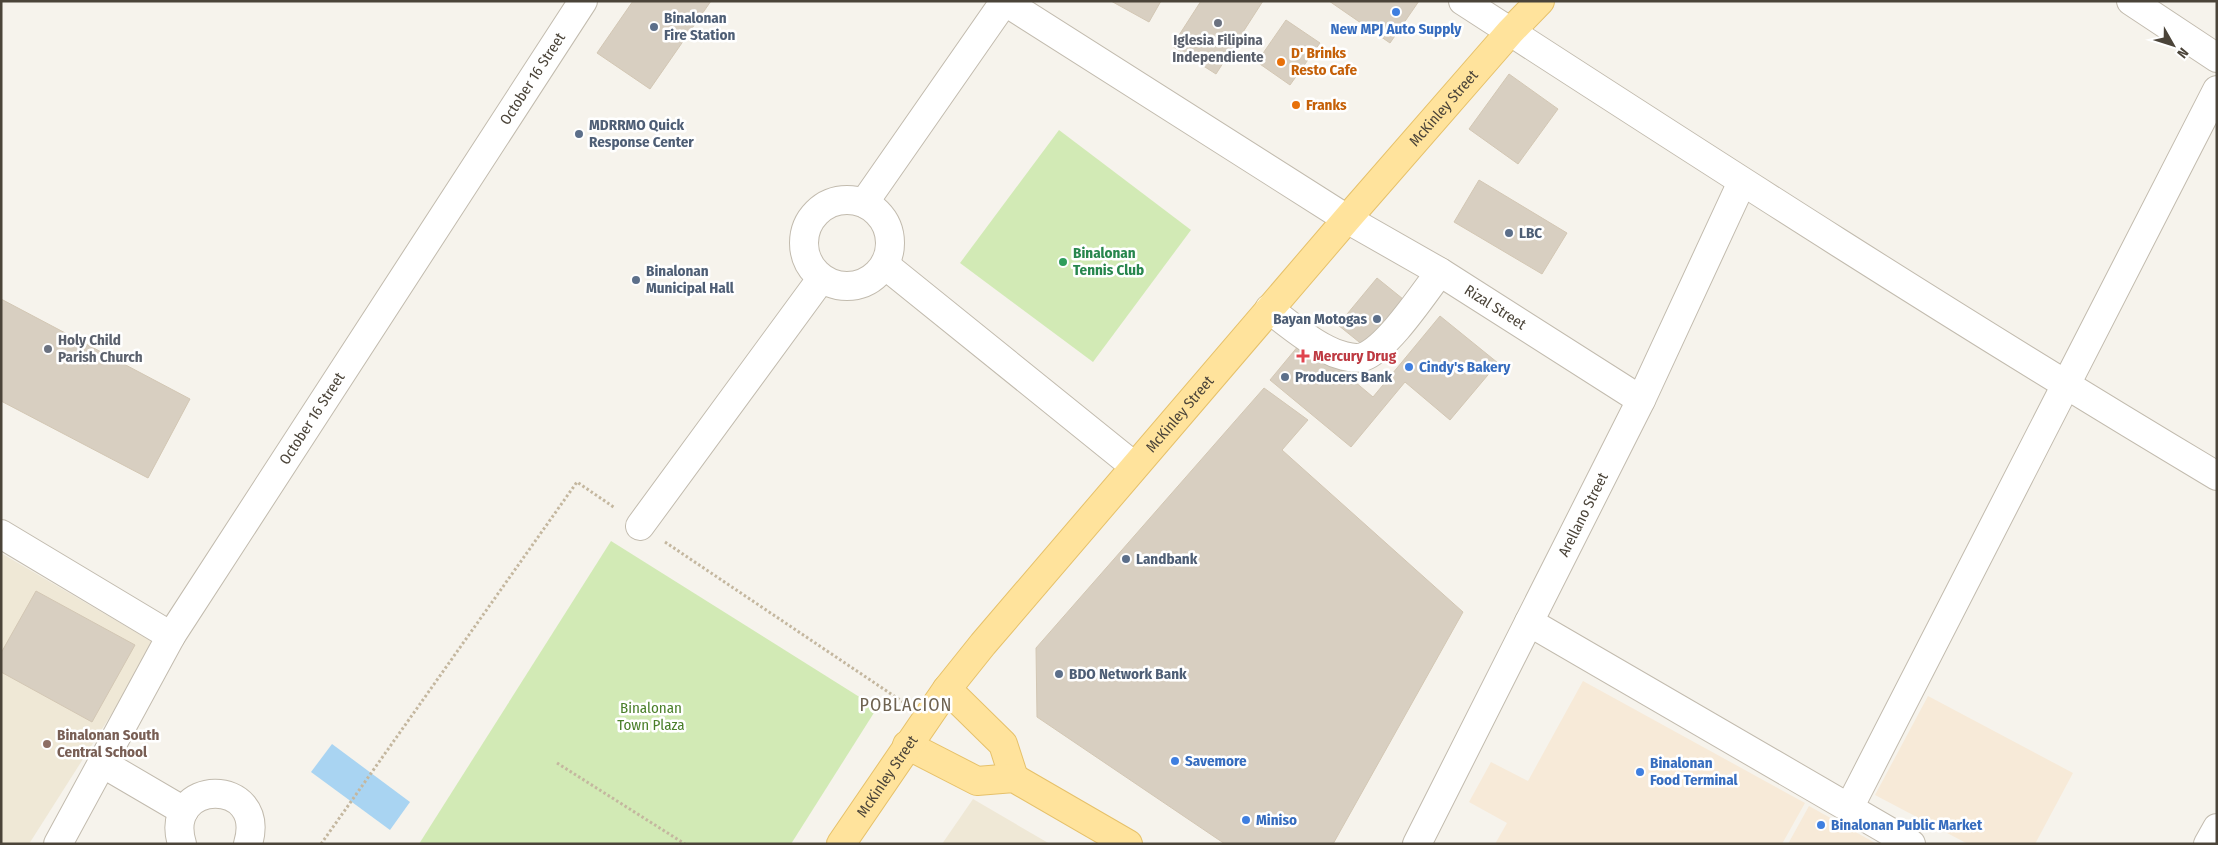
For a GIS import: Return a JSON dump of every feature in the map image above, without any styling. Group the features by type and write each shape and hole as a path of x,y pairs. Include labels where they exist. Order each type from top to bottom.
{"main road":[{"name":"McKinley Street","path":"841,844 947,689 1269,309 1510,32 1540,1"},
{"path":"947,689 1003,744 1014,778"},
{"path":"907,745 977,781 1014,778 1128,844"}],"street":[{"name":"October 16 Street","path":"58,844 171,636 583,1"},
{"path":"864,203 1004,1"},
{"name":"Rizal Street","path":"1004,1 1347,219 1440,272 1641,400"},
{"path":"1463,1 1742,182 2066,386 2217,476"},
{"path":"2131,1 2217,58"},
{"path":"1849,808 2217,90"},
{"name":"Arellano Street","path":"1417,844 1641,400 1742,182"},
{"path":"846,199 864,203 879,213 888,229 890,248 885,265 872,279 856,286 838,286 821,279 809,265 803,248 805,230 814,214 828,203 846,199"},
{"path":"885,265 1134,466"},
{"path":"1269,309 1325,349 1345,356 1361,358 1376,350 1396,329 1440,272"},
{"path":"640,526 821,279"},
{"path":"1,534 171,636"},
{"path":"1528,622 1912,844"},
{"path":"102,763 184,811"},
{"path":"182,844 179,833 184,811 191,802 202,795 214,793 232,797 246,810 251,821 251,833 248,844"},
{"path":"2208,844 2217,828"}],"path":[{"path":"320,844 577,482 926,718"},
{"path":"557,763 685,844"}],"shaded area":[{"name":"Binalonan South Central School","path":"1,553 156,644 29,844 1,844"},
{"name":"Binalonan Food Terminal","path":"1583,681 1805,803 1782,844 1495,844 1507,823 1469,802 1491,762 1528,781"},
{"path":"1928,696 2073,773 2035,844 1968,844 1875,795"},
{"path":"973,799 1050,844 942,844"},
{"name":"Binalonan Public Market","path":"1809,806 1877,844 1788,844"}],"green space":[{"path":"1059,130 1191,230 1093,362 960,263"},
{"name":"Binalonan Town Plaza","path":"611,541 877,708 791,844 419,844"}],"water":[{"path":"332,744 410,802 390,830 311,772"}],"building":[{"name":"Binalonan Fire Station","path":"633,1 711,1 650,89 597,53"},
{"path":"1111,1 1161,1 1149,22"},
{"name":"Iglesia Filipina Independiente","path":"1201,1 1263,1 1216,74 1172,46"},
{"path":"1329,1 1419,1 1390,43"},
{"path":"1286,20 1320,43 1290,85 1257,62"},
{"path":"1509,74 1558,109 1518,164 1469,129"},
{"path":"1479,180 1567,233 1542,274 1454,222"},
{"path":"1377,278 1403,299 1364,346 1338,325"},
{"name":"Holy Child Parish Church","path":"1,299 190,399 148,478 1,401"},
{"path":"1440,316 1498,363 1450,420 1405,382 1351,447 1270,380 1304,339 1373,397"},
{"path":"1264,388 1308,420 1282,450 1463,612 1333,844 1225,844 1037,717 1036,648"},
{"path":"36,591 135,645 92,722 1,672 1,653"}],"place":[{"name":"New MPJ Auto Supply","path":"1396,12"},
{"name":"Iglesia Filipina Independiente","path":"1218,23"},
{"name":"Binalonan Fire Station","path":"654,27"},
{"name":"D' Brinks Resto Cafe","path":"1281,62"},
{"name":"Franks","path":"1296,105"},
{"name":"MDRRMO Quick Response Center","path":"579,134"},
{"name":"LBC","path":"1509,233"},
{"name":"Binalonan Tennis Club","path":"1063,262"},
{"name":"Binalonan Municipal Hall","path":"636,280"},
{"name":"Bayan Motogas","path":"1377,319"},
{"name":"Holy Child Parish Church","path":"48,349"},
{"name":"Mercury Drug","path":"1303,356"},
{"name":"Cindy's Bakery","path":"1409,367"},
{"name":"Producers Bank","path":"1285,377"},
{"name":"Landbank","path":"1126,559"},
{"name":"BDO Network Bank","path":"1059,674"},
{"name":"Binalonan South Central School","path":"47,744"},
{"name":"Savemore","path":"1175,761"},
{"name":"Binalonan Food Terminal","path":"1640,772"},
{"name":"Miniso","path":"1246,820"},
{"name":"Binalonan Public Market","path":"1821,825"}],"district":[{"name":"POBLACION","path":"906,705"}]}
